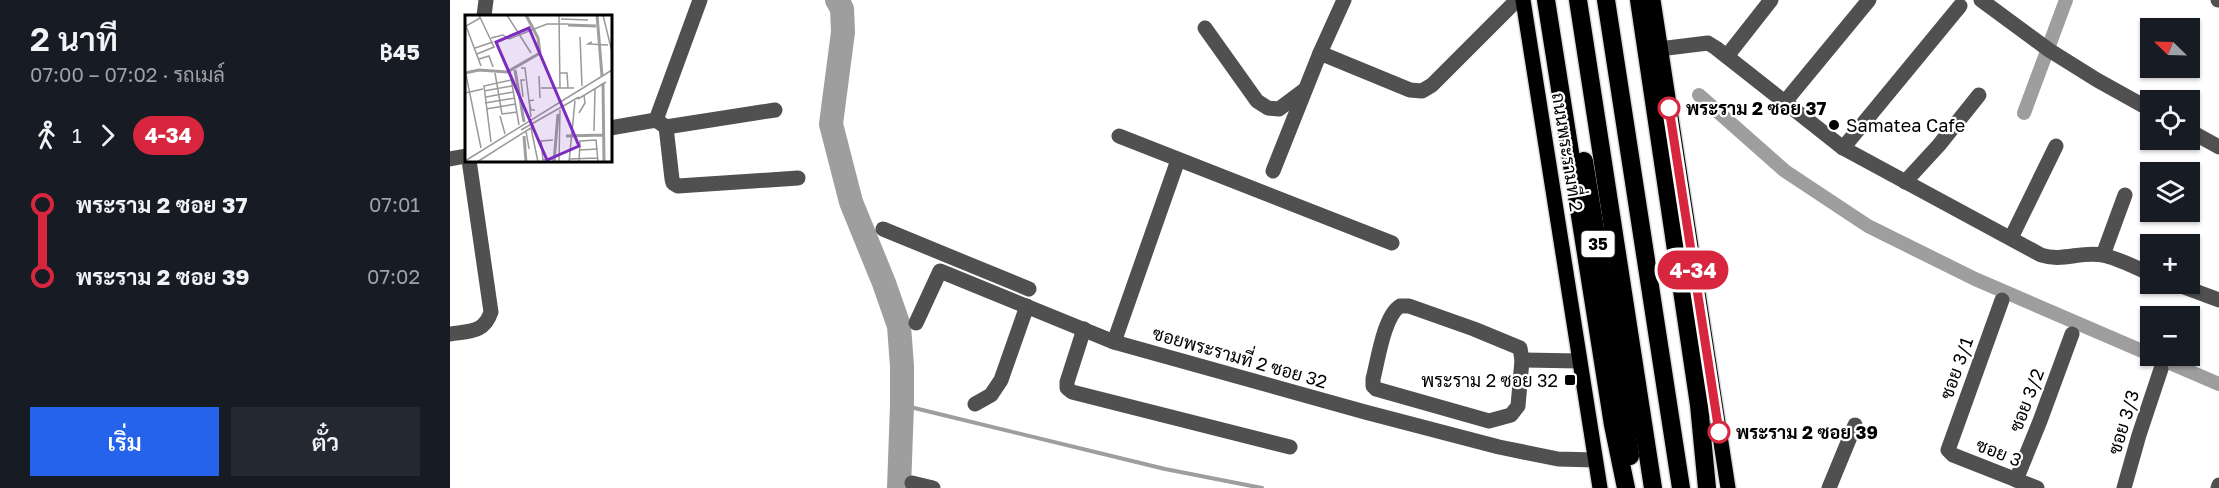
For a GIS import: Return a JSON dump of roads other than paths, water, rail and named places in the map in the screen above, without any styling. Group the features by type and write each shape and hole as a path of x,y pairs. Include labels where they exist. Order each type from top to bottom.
{"highway":[{"path":"1546,0 1612,425 1626,488"},
{"name":"ถนนพระรามที่ 2","path":"1559,0 1619,375 1634,488"},
{"path":"1578,0 1653,488"},
{"path":"1606,0 1681,488"},
{"path":"1614,0 1688,488"},
{"path":"1639,0 1699,405 1707,488"}],"main road":[{"name":"ถนนพระรามที่ 2","path":"1523,0 1600,488"},
{"path":"1653,0 1728,488"}],"street":[{"path":"484,15 486,0"},
{"path":"700,0 661,124 674,183 678,186 798,178"},
{"path":"1273,171 1305,89 1344,0"},
{"path":"1320,53 1410,90 1422,91 1432,85 1517,0"},
{"path":"1727,57 1771,0"},
{"path":"1784,103 1869,0"},
{"path":"1981,0 2043,45 2097,80 2140,104"},
{"path":"1843,148 1960,6"},
{"path":"1205,28 1257,101 1268,108 1279,109 1305,89"},
{"path":"1659,49 1708,43 1843,148 2052,259 2082,254 2103,255 2140,270"},
{"path":"1905,182 1939,145 1979,95"},
{"path":"612,128 775,110"},
{"path":"1119,136 1392,243"},
{"path":"2200,137 2219,147"},
{"path":"2011,238 2056,146"},
{"path":"450,159 465,156"},
{"path":"1114,342 1178,160"},
{"path":"450,334 481,328 488,321 491,312 469,162"},
{"path":"2103,255 2125,195"},
{"path":"883,229 1029,289"},
{"path":"958,279 966,263"},
{"name":"ซอยพระรามที่ 2 ซอย 32","path":"916,323 940,271 1114,342 1499,447 1558,459 1595,460"},
{"path":"2200,293 2219,300"},
{"name":"ซอย 3/1","path":"1948,450 2002,300"},
{"path":"975,404 991,395 1001,380 1027,306"},
{"path":"1400,306 1409,306 1518,347 1522,351 1522,360 1518,406 1511,415 1498,419 1489,420 1376,389 1373,386 1391,314 1400,306"},
{"path":"1084,329 1067,382 1067,388 1072,392 1290,447"},
{"name":"ซอย 3/2","path":"2016,480 2072,334"},
{"path":"1522,360 1579,361"},
{"name":"ซอย 3/3","path":"2124,488 2161,369"},
{"path":"1829,488 1855,425"},
{"name":"ซอย 3","path":"1948,450 1953,455 2037,488"},
{"path":"912,483 933,488"}],"waterway":[{"path":"837,0 842,9 843,32 831,124 851,202 899,326 902,366 899,488"},
{"path":"2024,113 2066,0"},
{"path":"1699,95 1785,171 1868,226 1975,279 2219,384"},
{"path":"902,405 1165,469 1262,488"}],"place":[{"name":"พระราม 2 ซอย 37","path":"1669,108"},
{"name":"Samatea Cafe","path":"1834,125"},
{"name":"พระราม 2 ซอย 32","path":"1570,380"},
{"name":"พระราม 2 ซอย 39","path":"1719,432"}]}
